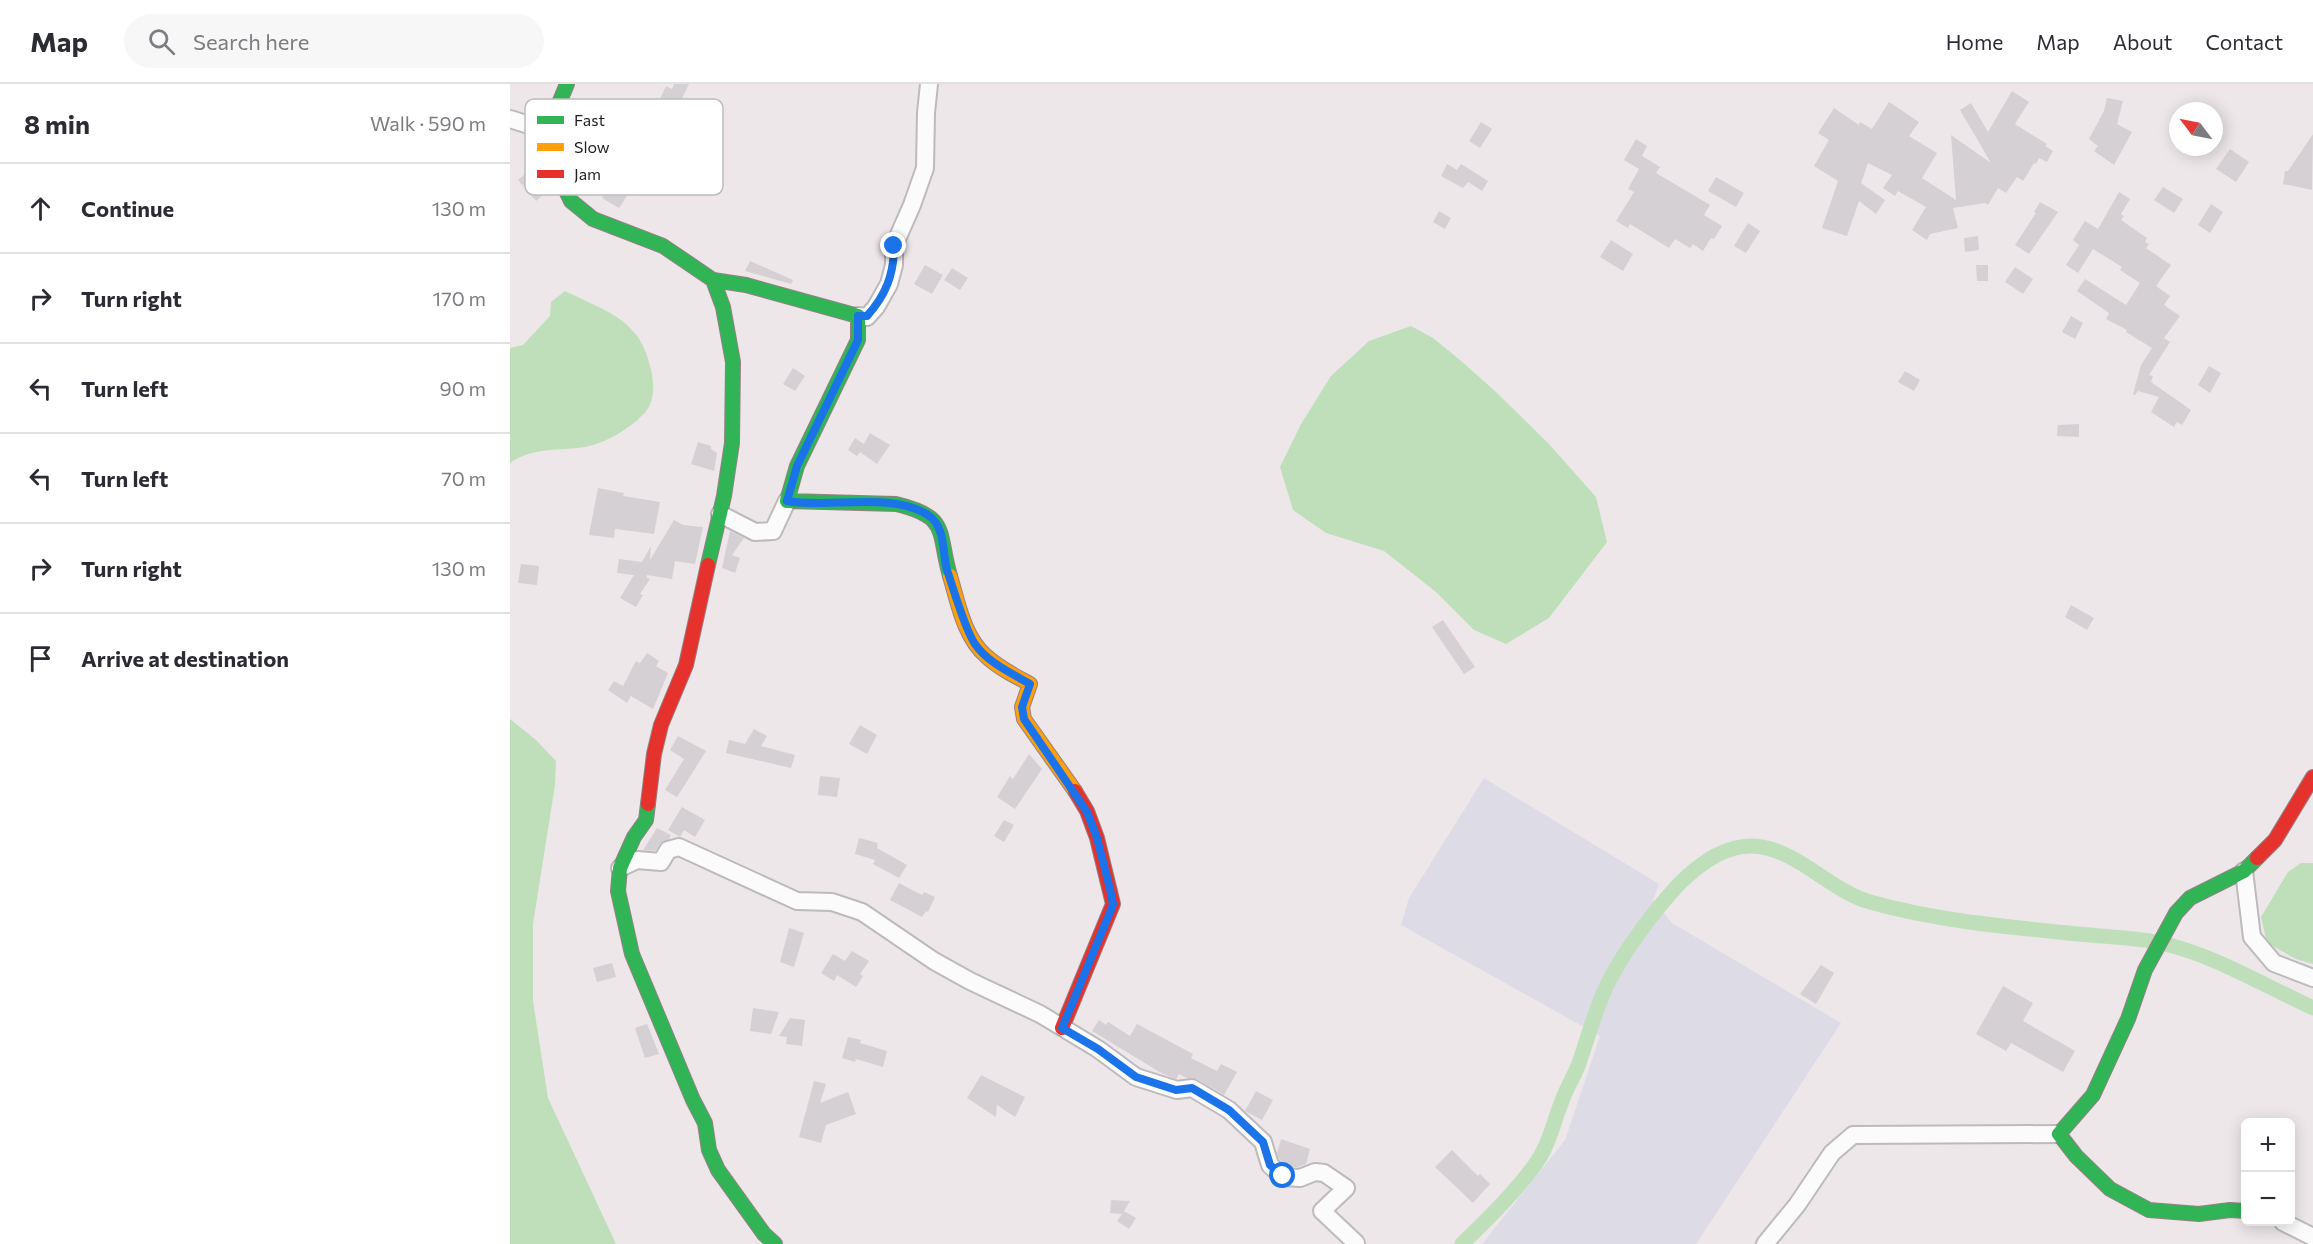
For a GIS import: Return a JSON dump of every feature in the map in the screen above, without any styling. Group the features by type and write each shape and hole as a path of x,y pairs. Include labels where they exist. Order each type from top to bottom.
{"street":[{"path":"561,99 567,84"},
{"path":"568,195 571,201 593,219 663,246 713,280 746,285 858,316 867,316 876,307 889,284 894,265 894,246 912,206 924,168 929,84"},
{"path":"510,119 525,124"},
{"path":"713,280 723,308 733,362 732,443 720,514 686,665 661,724 654,754 646,820 634,837 620,868 618,891 632,954 693,1100 705,1123 709,1150 718,1170 764,1234 775,1244"},
{"path":"720,514 755,532 773,531 787,501 797,466 858,340 858,316"},
{"path":"787,501 799,503 855,501 887,504 909,508 930,516 942,535 947,567 974,643 995,664 1030,684 1022,707 1024,719 1087,812 1097,838 1113,904 1062,1028"},
{"path":"1765,1244 1797,1205 1832,1153 1853,1135 2059,1134 2093,1095 2128,1019 2145,970 2176,913 2190,898 2244,870 2275,840 2313,777"},
{"path":"620,868 637,860 661,862 668,850 680,847 797,901 832,902 846,905 883,924 934,961 1040,1014 1098,1049 1136,1077 1176,1090 1192,1088 1229,1110 1263,1142 1270,1165 1283,1176 1300,1178 1316,1172 1324,1173 1346,1188 1322,1211 1356,1243 1354,1244"},
{"path":"2244,870 2252,938 2274,963 2313,978"},
{"path":"2059,1134 2076,1156 2110,1189 2149,1210 2199,1214 2230,1209 2241,1210"},
{"path":"2292,1226 2313,1237"}],"shaded area":[{"path":"565,291 620,319 639,339 646,353 652,375 651,401 647,410 634,422 602,442 585,447 527,454 510,463 510,348 523,345 550,316 551,302"},
{"path":"1411,326 1433,338 1495,391 1549,444 1596,497 1607,542 1549,618 1506,644 1474,630 1436,592 1384,551 1326,533 1293,510 1280,467 1301,424 1331,376 1369,341"},
{"path":"510,719 536,740 556,761 555,785 533,924 533,1001 548,1098 616,1244 510,1244"},
{"path":"1484,778 1659,884 1653,900 1672,923 1841,1023 1696,1244 1482,1244 1565,1140 1600,1036 1401,925 1409,898"},
{"path":"2301,863 2313,863 2313,964 2296,959 2267,943 2261,917 2288,872"}],"building":[{"path":"674,84 689,84 682,99 660,99 666,86 672,89"},
{"path":"2012,91 2029,102 2015,124 2047,144 2045,146 2053,151 2047,162 2039,158 2036,164 2034,163 2023,181 2017,177 2006,193 1998,188 1988,205 1985,203 1953,208 1958,228 1930,234 1927,240 1912,230 1926,207 1898,191 1895,196 1883,188 1892,175 1868,163 1861,183 1885,200 1876,214 1859,201 1847,236 1822,228 1838,181 1814,166 1829,140 1818,133 1834,108 1859,125 1860,122 1872,129 1889,102 1919,122 1909,136 1937,153 1922,178 1956,200 1951,135 1991,163 1960,110 1971,103 1988,132"},
{"path":"2107,98 2123,101 2117,124 2132,132 2114,165 2094,151 2098,146 2089,139 2104,111"},
{"path":"1481,122 1492,129 1480,148 1469,141"},
{"path":"2313,134 2312,190 2283,184 2285,171 2288,171"},
{"path":"1636,139 1647,146 1642,156 1660,167 1656,173 1710,205 1704,215 1722,226 1703,251 1693,244 1690,248 1675,239 1669,248 1630,224 1628,228 1616,221 1634,192 1628,189 1639,169 1624,160"},
{"path":"2230,149 2249,162 2236,182 2216,169"},
{"path":"1447,164 1457,170 1461,164 1488,181 1482,191 1468,182 1463,188 1441,176"},
{"path":"525,174 525,188 518,180"},
{"path":"1716,177 1744,193 1736,207 1708,191"},
{"path":"2163,187 2183,199 2174,213 2154,200"},
{"path":"2119,192 2130,199 2121,214 2124,216 2121,220 2147,238 2145,242 2149,244 2146,248 2171,265 2156,286 2170,296 2164,305 2180,316 2164,338 2170,342 2149,375 2153,376 2151,382 2191,410 2182,425 2177,422 2174,427 2151,412 2159,397 2138,391 2135,395 2133,394 2141,365 2152,348 2126,332 2127,330 2106,319 2109,313 2077,291 2085,279 2126,305 2140,283 2120,270 2122,267 2093,249 2078,273 2066,265 2079,245 2073,240 2085,221 2098,229"},
{"path":"531,195 543,195 536,201"},
{"path":"604,195 628,195 619,208 602,198"},
{"path":"2040,202 2058,212 2029,254 2015,245 2036,213 2034,212"},
{"path":"2211,204 2223,212 2210,233 2198,225"},
{"path":"1439,211 1451,218 1445,229 1433,222"},
{"path":"1748,223 1760,231 1746,253 1734,246"},
{"path":"1978,236 1979,250 1965,252 1964,238"},
{"path":"1611,240 1633,254 1623,271 1600,257"},
{"path":"750,261 793,280 791,284 745,271"},
{"path":"925,265 943,275 932,294 914,284"},
{"path":"1976,265 1988,265 1988,281 1977,281"},
{"path":"2015,267 2033,279 2023,294 2005,282"},
{"path":"952,268 968,278 960,290 944,280"},
{"path":"2071,316 2083,323 2075,339 2062,332"},
{"path":"2209,366 2221,373 2210,393 2198,385"},
{"path":"793,368 805,376 795,391 783,384"},
{"path":"1905,371 1920,380 1914,391 1898,382"},
{"path":"2079,424 2079,437 2057,436 2058,425"},
{"path":"870,433 890,445 877,464 860,452 857,456 848,450 855,438 864,444"},
{"path":"698,442 711,446 711,449 717,453 714,471 691,464"},
{"path":"598,488 624,493 623,496 660,502 654,534 615,529 614,538 589,535"},
{"path":"674,520 683,525 703,527 695,564 675,561 672,579 647,575 650,579 640,594 643,595 636,607 620,598 634,575 617,573 619,559 642,562 651,546 650,560"},
{"path":"730,531 744,538 732,555 740,558 735,573 722,568"},
{"path":"521,564 539,566 537,585 518,583"},
{"path":"2071,605 2094,618 2087,630 2065,617"},
{"path":"1443,620 1475,667 1464,674 1432,627"},
{"path":"647,653 659,661 656,666 668,673 653,709 631,696 627,703 608,690 614,681 623,686 636,661 640,663"},
{"path":"860,725 877,735 867,754 849,744"},
{"path":"754,729 767,736 761,746 795,755 791,768 726,753 729,740 745,744"},
{"path":"678,736 706,751 677,797 665,790 684,759 670,750"},
{"path":"1029,754 1042,769 1015,809 997,797 1010,776 1013,779"},
{"path":"820,776 840,778 837,797 818,795"},
{"path":"682,807 705,820 695,837 684,830 680,837 668,830"},
{"path":"1004,820 1014,825 1004,842 994,836"},
{"path":"657,828 671,835 669,839 660,844 655,851 643,850"},
{"path":"859,838 878,843 877,848 907,865 899,878 873,864 875,860 855,854"},
{"path":"899,883 922,895 924,892 935,897 928,912 926,911 922,917 890,900"},
{"path":"789,928 804,933 794,967 780,962"},
{"path":"852,951 869,961 860,974 863,976 856,987 837,975 834,981 821,973 833,954 845,961"},
{"path":"612,963 616,977 597,982 593,968"},
{"path":"1821,965 1834,973 1816,1004 1800,994"},
{"path":"2003,986 2033,1003 2023,1021 2075,1051 2063,1072 2011,1043 2006,1051 1976,1034"},
{"path":"753,1008 779,1012 771,1034 750,1031"},
{"path":"790,1018 805,1020 802,1046 786,1044 787,1037 779,1036"},
{"path":"1099,1020 1106,1025 1108,1022 1130,1036 1137,1024 1193,1054 1191,1058 1217,1071 1221,1064 1237,1072 1224,1095 1197,1079 1179,1074 1176,1079 1163,1074 1092,1031"},
{"path":"647,1024 659,1054 645,1058 635,1028"},
{"path":"848,1037 887,1051 883,1067 856,1059 855,1062 842,1058"},
{"path":"981,1075 1025,1097 1015,1117 997,1105 996,1117 967,1098"},
{"path":"814,1081 826,1084 820,1103 848,1092 856,1114 826,1125 821,1143 799,1137"},
{"path":"1256,1091 1273,1100 1262,1120 1245,1111"},
{"path":"1281,1139 1310,1149 1306,1164 1287,1167 1279,1159 1277,1153"},
{"path":"1452,1150 1478,1176 1480,1174 1490,1184 1473,1203 1435,1167"},
{"path":"1111,1200 1130,1201 1124,1211 1136,1218 1129,1229 1117,1221 1122,1214 1110,1213"}],"waterway":[{"path":"1462,1244 1514,1191 1544,1150 1578,1066 1603,993 1631,944 1686,877 1712,858 1731,849 1751,846 1782,853 1855,896 1895,909 1973,922 2140,939 2180,948 2238,971 2313,1008"}],"traffic: fast":[{"path":"561,99 567,84"},
{"path":"568,195 571,201 593,219 663,246 713,280 723,307 733,362 732,443 724,496 708,565"},
{"path":"713,280 746,285 858,316 858,340 797,466 787,501 896,504 925,514 938,528 950,576"},
{"path":"648,804 646,820 634,837 620,868 618,891 632,954 693,1100 705,1123 709,1150 718,1170 764,1234 775,1244"},
{"path":"2241,1211 2199,1214 2149,1210 2110,1189 2076,1156 2059,1134 2093,1095 2128,1019 2145,970 2176,913 2190,898 2244,871 2257,858"}],"traffic: slow":[{"path":"950,576 963,619 978,648 1007,672 1030,684 1022,707 1024,719 1075,791"}],"traffic: jam":[{"path":"648,804 654,754 661,725 686,665 708,565"},
{"path":"2257,858 2275,840 2313,777"},
{"path":"1062,1028 1113,904 1097,838 1087,811 1075,791"}],"route":[{"path":"894,246 894,265 889,284 876,307 867,316 858,316 858,340 848,365 828,400 797,466 787,501 799,503 855,501 887,504 909,508 930,516 942,535 947,567 974,643 995,664 1030,684 1022,707 1024,719 1073,788 1087,812 1097,838 1113,904 1062,1028 1098,1049 1136,1077 1176,1090 1192,1088 1229,1110 1263,1142 1270,1165 1283,1176"}]}
